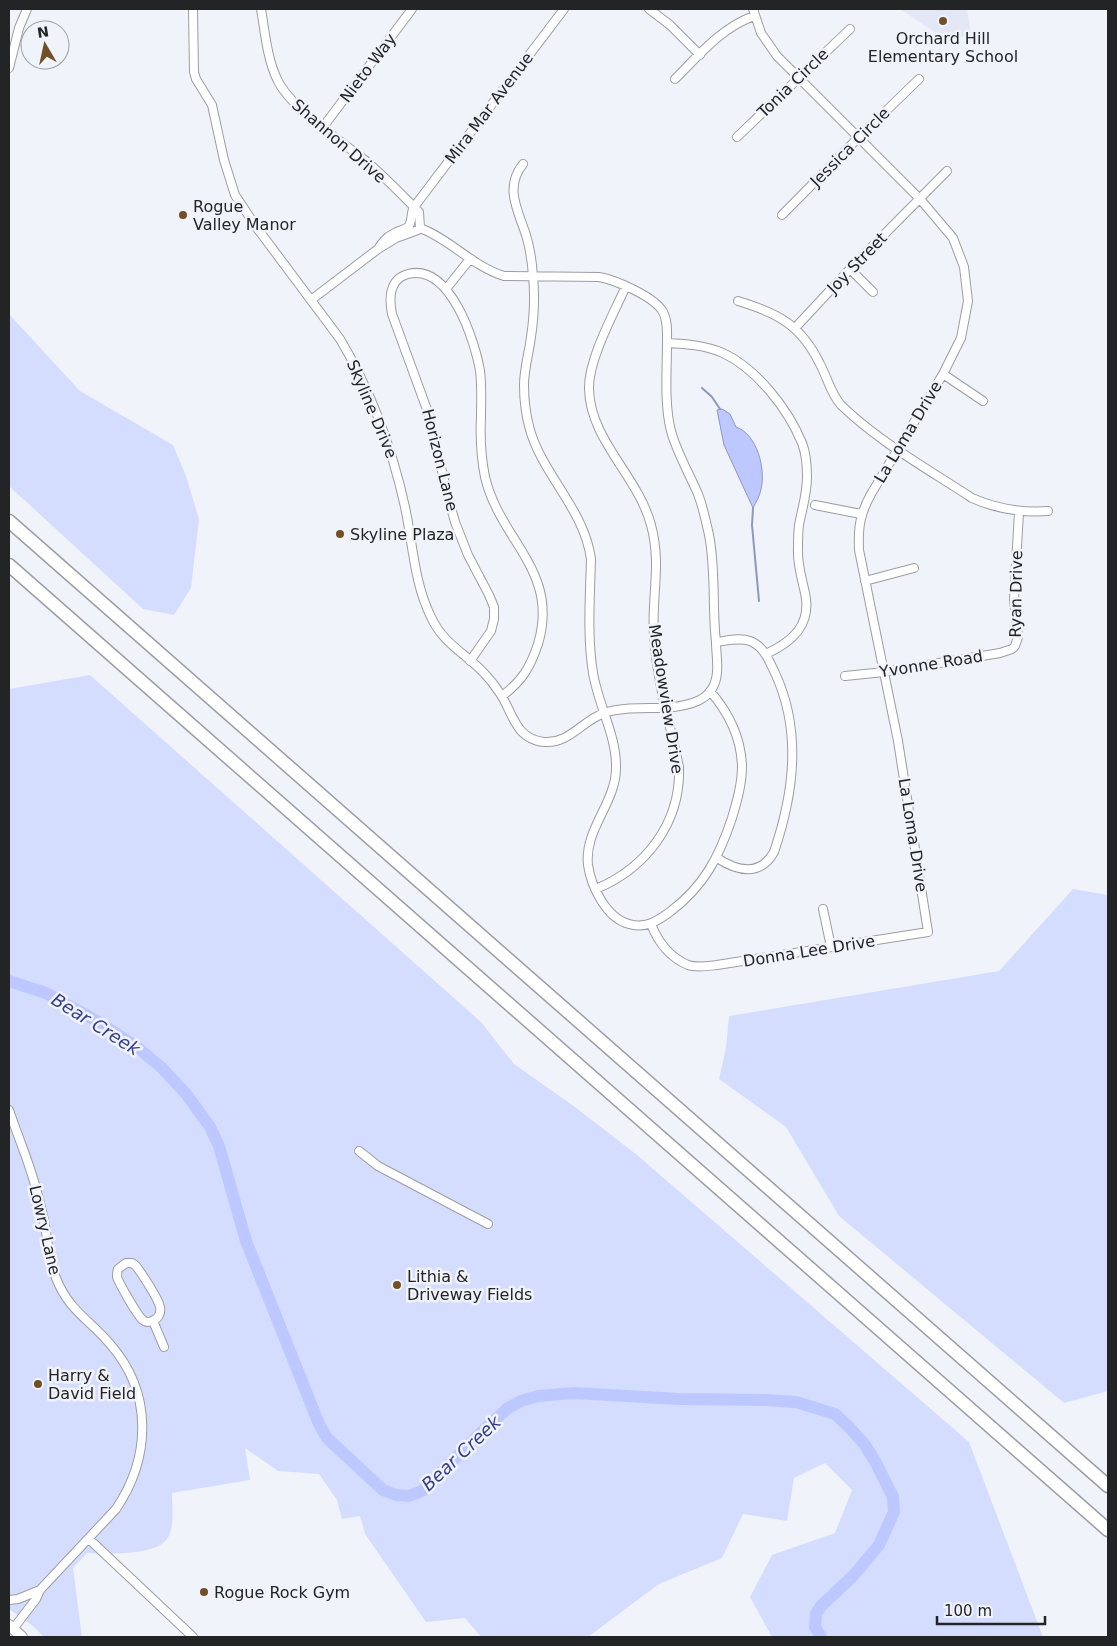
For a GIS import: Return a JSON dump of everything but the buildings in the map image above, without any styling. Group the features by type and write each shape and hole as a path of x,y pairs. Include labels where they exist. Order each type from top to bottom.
{"highway":[{"path":"9,521 1108,1486"},
{"path":"9,565 1108,1530"}],"main road":[{"path":"11,1626 22,1637"}],"street":[{"path":"9,68 26,9"},
{"name":"Skyline Drive","path":"193,9 194,72 196,80 212,105 224,160 234,192 257,228 340,339 350,356 391,450 402,492 417,577 425,605 438,632 457,651 482,671 502,696 516,726 529,737 543,742 556,742 566,738 590,719 604,714 621,710 692,704 710,692"},
{"name":"Shannon Drive","path":"261,9 268,47 277,80 295,104 368,163 414,208"},
{"name":"Nieto Way","path":"323,126 412,9"},
{"name":"Mira Mar Avenue","path":"378,249 384,240 392,234 408,227 411,223 411,213 414,208 564,9"},
{"path":"649,9 670,24 700,54"},
{"path":"675,79 722,34 754,12"},
{"name":"La Loma Drive","path":"754,12 768,44 778,56 920,199 953,238 962,258 968,301 961,338 954,354 871,494 861,514 859,526 859,550 898,740 928,932"},
{"name":"Tonia Circle","path":"737,137 850,29"},
{"name":"Jessica Circle","path":"782,215 919,79"},
{"path":"414,208 419,212 420,228 438,236 470,259 496,273 504,276 533,276 599,276 626,286 651,300 662,310 666,327 668,411 671,429 677,448 698,496 712,554 713,616 718,674 710,692 727,712 735,730 742,766 738,798 717,858 700,884 683,902 651,924 641,926 619,920 605,906 596,890 588,865 589,845 592,834 615,784 614,746 597,693 591,657 591,559 589,544 576,514 538,451 529,427 524,386 534,311 533,276 529,247 513,191 515,177 522,164"},
{"name":"Joy Street","path":"795,328 850,269 948,171"},
{"name":"Mira Mar Avenue","path":"310,300 378,249 396,238 415,232 420,228"},
{"path":"470,259 446,289 472,339 480,371 482,386 481,450 485,478 501,518 529,561 543,606 542,631 533,659 515,686 502,696"},
{"path":"850,269 873,292"},
{"name":"Horizon Lane","path":"446,289 432,277 421,273 405,275 396,282 390,293 390,307 429,416 455,522 468,555 494,607 491,631 470,661"},
{"name":"Meadowview Drive","path":"596,890 635,867 665,831 672,815 678,791 679,773 658,669 654,637 653,621 657,561 653,533 640,496 597,424 590,403 589,381 592,367 626,286"},
{"path":"738,302 762,308 785,320 795,328 809,344 839,403 859,422 897,449 972,498 996,507 1019,512 1048,511"},
{"path":"667,343 708,348 738,361 769,390 791,423 804,451 807,477 806,495 799,528 798,553 807,606 805,618 799,630 792,637 782,646 766,654"},
{"path":"942,374 983,401"},
{"path":"815,505 861,514"},
{"name":"Ryan Drive","path":"1015,646 1018,637 1014,598 1019,512"},
{"path":"865,581 914,568"},
{"path":"716,642 750,641 766,654 784,695 793,756 790,795 780,835 770,858 756,868 739,869 729,866 717,858"},
{"name":"Yvonne Road","path":"845,676 884,672 1006,652 1015,646"},
{"path":"823,909 830,947"},
{"name":"Donna Lee Drive","path":"651,924 662,946 690,966 717,965 928,932"},
{"name":"Lowry Lane","path":"9,1110 36,1190 52,1267 60,1287 79,1315 108,1342 132,1378 141,1410 142,1443 136,1470 124,1497 116,1509 40,1590 36,1599 11,1626"},
{"path":"359,1152 378,1166 488,1224"},
{"path":"126,1263 136,1266 160,1307 160,1313 153,1321 143,1321 118,1277 118,1269 126,1263"},
{"path":"153,1321 164,1347"},
{"path":"89,1539 193,1637"},
{"name":"Lowry Lane","path":"9,1600 40,1590"}],"shaded area":[{"name":"Orchard Hill Elementary School","path":"900,9 967,9 971,33 949,42"},
{"path":"9,314 80,391 173,445 186,476 199,519 191,588 174,615 143,609 9,486"},
{"path":"722,409 730,414 736,427 749,437 761,462 762,481 760,494 753,508 724,445 717,410"},
{"name":"Lithia & Driveway Fields","path":"90,675 481,1022 514,1064 575,1107 637,1155 969,1442 1043,1637 772,1637 750,1597 772,1555 835,1533 852,1490 825,1463 794,1478 787,1521 743,1514 722,1558 659,1584 588,1637 481,1637 465,1618 426,1622 365,1534 360,1516 342,1519 337,1500 319,1474 278,1471 245,1448 250,1480 172,1493 170,1534 161,1545 129,1553 87,1553 73,1568 82,1637 44,1637 33,1626 9,1609 9,689"},
{"path":"1073,889 1108,895 1108,1391 1064,1403 839,1216 786,1127 719,1079 726,1048 729,1016 999,971"}],"waterway":[{"path":"702,388 712,397 720,409"},
{"path":"753,508 752,525 759,601"},
{"name":"Bear Creek","path":"9,981 46,993 95,1020 137,1047 162,1068 187,1095 210,1127 219,1146 246,1241 319,1424 327,1438 383,1490 396,1495 409,1496 422,1491 508,1408 521,1401 538,1396 574,1393 679,1399 766,1400 796,1402 835,1414 865,1445 876,1463 893,1497 894,1512 879,1545 853,1576 821,1606 816,1614 815,1627 821,1637"}],"place":[{"name":"Orchard Hill Elementary School","path":"943,21"},
{"name":"Rogue Valley Manor","path":"183,215"},
{"name":"Skyline Plaza","path":"340,534"},
{"name":"Lithia & Driveway Fields","path":"397,1285"},
{"name":"Harry & David Field","path":"38,1384"},
{"name":"Rogue Rock Gym","path":"204,1592"}]}
